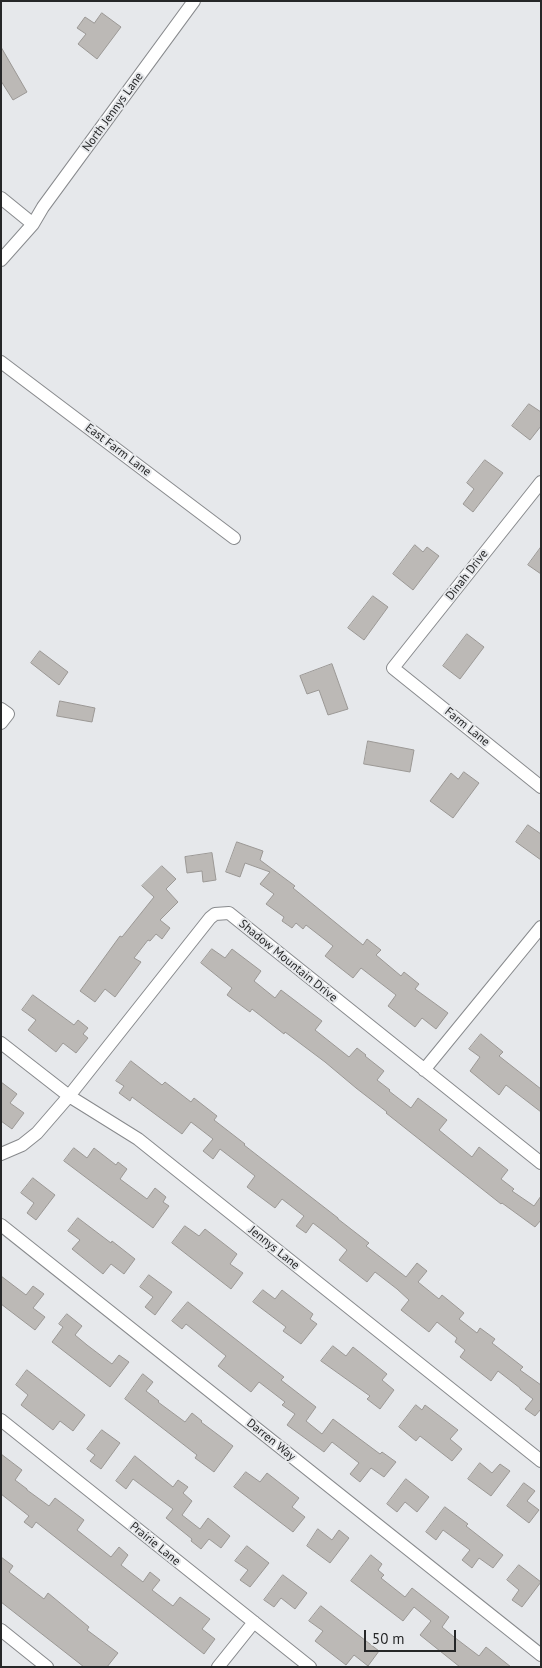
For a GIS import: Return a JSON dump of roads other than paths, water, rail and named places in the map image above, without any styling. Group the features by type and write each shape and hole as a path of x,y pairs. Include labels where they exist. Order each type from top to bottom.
{"street":[{"name":"North Jennys Lane","path":"1,260 33,224 43,207 194,1"},
{"path":"1,198 33,224"},
{"name":"East Farm Lane","path":"1,362 234,538"},
{"name":"Dinah Drive","path":"393,668 541,482"},
{"name":"Farm Lane","path":"393,668 541,786"},
{"name":"Shadow Mountain Drive","path":"69,1096 210,918 215,914 229,913 541,1163"},
{"path":"424,1070 541,927"},
{"name":"Jennys Lane","path":"1,1043 69,1096 138,1139 541,1461"},
{"path":"1,1154 22,1144 37,1133 69,1096"},
{"name":"Darren Way","path":"1,1225 541,1655"},
{"name":"Prairie Lane","path":"1,1420 310,1667"},
{"path":"218,1667 254,1622"},
{"path":"1,1630 47,1667"}]}
